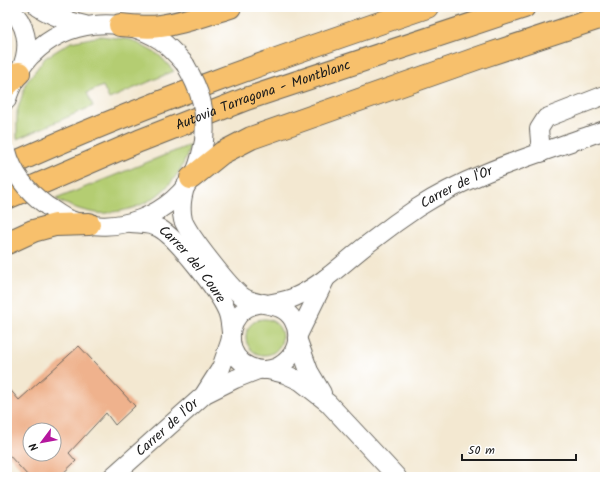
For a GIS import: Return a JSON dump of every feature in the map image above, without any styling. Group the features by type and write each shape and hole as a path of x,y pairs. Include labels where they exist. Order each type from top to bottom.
{"highway":[{"path":"120,25 142,27 159,26 176,23 230,7"},
{"path":"7,166 182,93 427,7"},
{"name":"Autovia Tarragona - Montblanc","path":"7,198 133,143 246,99 524,7"},
{"path":"189,181 222,153 251,138 484,56 605,16"},
{"path":"7,243 33,231 55,226 89,224"}],"street":[{"path":"7,100 8,93 27,47 26,36 21,22 15,13 8,7"},
{"path":"38,7 61,19 85,25"},
{"path":"7,151 13,169 23,184 35,197 47,206 68,219 89,224 106,225 129,223 147,217 160,210 174,198 196,171 204,141 205,111 201,95 185,64 161,41 146,32 120,25 100,23 85,25 62,33 46,43 32,54 16,75"},
{"path":"541,153 539,128 546,118 605,95"},
{"name":"Carrer de l'Or","path":"266,304 285,301 295,297 327,278 373,240 418,208 464,183 512,163 605,130"},
{"name":"Carrer del Coure","path":"189,181 182,198 181,208 183,220 188,231 235,290 243,297 252,301 266,304"},
{"name":"Carrer del Coure","path":"129,223 147,224 157,227 167,233 180,245 222,301 230,320 231,336"},
{"name":"Carrer de l'Or","path":"298,336 327,278"},
{"path":"328,403 309,371 296,327 288,313 282,308 266,304 253,305 245,309 232,325 231,336 235,354 241,361 249,367 285,374 300,381 328,403 397,477"},
{"name":"Carrer de l'Or","path":"205,394 226,358 231,336"},
{"path":"263,370 278,368 287,362 293,354 298,336"},
{"name":"Carrer de l'Or","path":"112,477 205,394 235,379 263,370"}],"green space":[{"path":"101,36 132,40 159,55 174,71 109,99 103,86 87,93 93,106 17,139 17,112 26,83 45,58 71,42"},
{"path":"190,145 180,171 172,182 151,199 139,205 126,210 99,213 76,208 56,199"},
{"path":"267,319 277,324 281,330 281,344 277,350 271,354 261,355 251,350 247,344 246,334 251,324 257,320"}],"building":[{"path":"79,346 135,406 115,425 106,413 69,453 76,461 59,477 29,477 7,453 7,386 19,400"}]}
